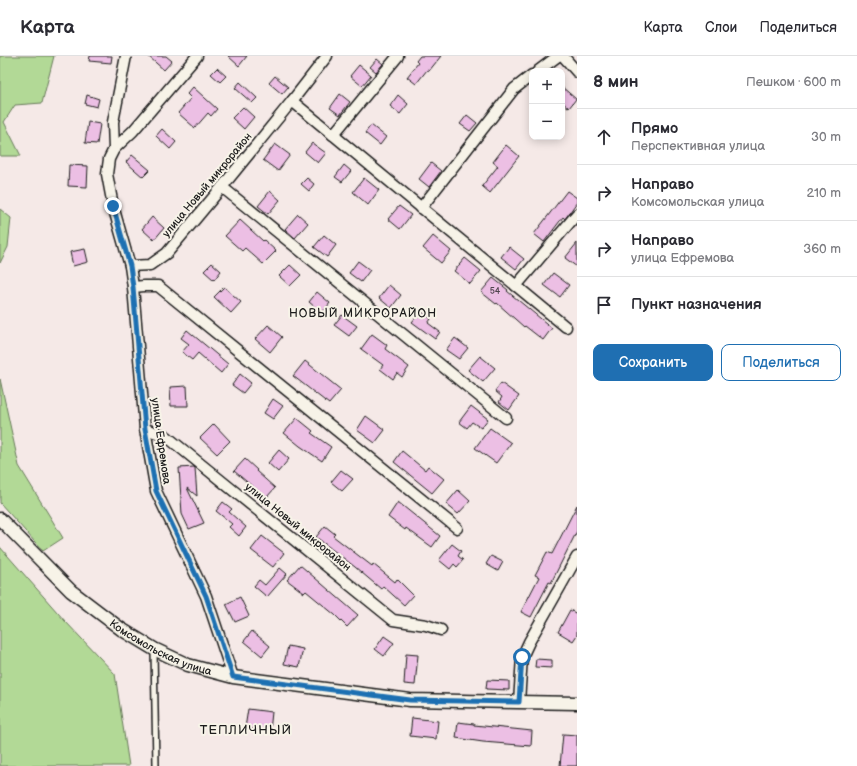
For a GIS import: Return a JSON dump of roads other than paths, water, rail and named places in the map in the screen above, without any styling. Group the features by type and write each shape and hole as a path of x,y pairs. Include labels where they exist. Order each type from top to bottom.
{"street":[{"name":"улица Ефремова","path":"114,149 114,122 126,56"},
{"name":"улица Ефремова","path":"197,56 133,131 114,149 109,160 106,174 113,206 130,266 145,429 156,491 206,596 233,677"},
{"name":"улица Новый микрорайон","path":"130,266 150,265 167,253 292,101 327,56"},
{"path":"333,135 398,56"},
{"path":"542,68 558,56"},
{"path":"563,56 577,72"},
{"path":"421,208 514,89 529,77"},
{"path":"292,101 566,327"},
{"path":"222,187 506,418"},
{"path":"516,286 577,214"},
{"path":"133,287 158,286 457,528"},
{"name":"улица Новый микрорайон","path":"145,429 166,436 393,620 426,625 441,630"},
{"name":"Комсомольская улица","path":"0,519 71,591 121,629 154,649 188,665 233,677 410,700 577,702"},
{"path":"519,702 522,657 577,557"}],"lane":[{"path":"154,649 156,766"}],"district":[{"name":"НОВЫЙ МИКРОРАЙОН","path":"363,313"},
{"name":"ТЕПЛИЧНЫЙ","path":"246,730"}]}
